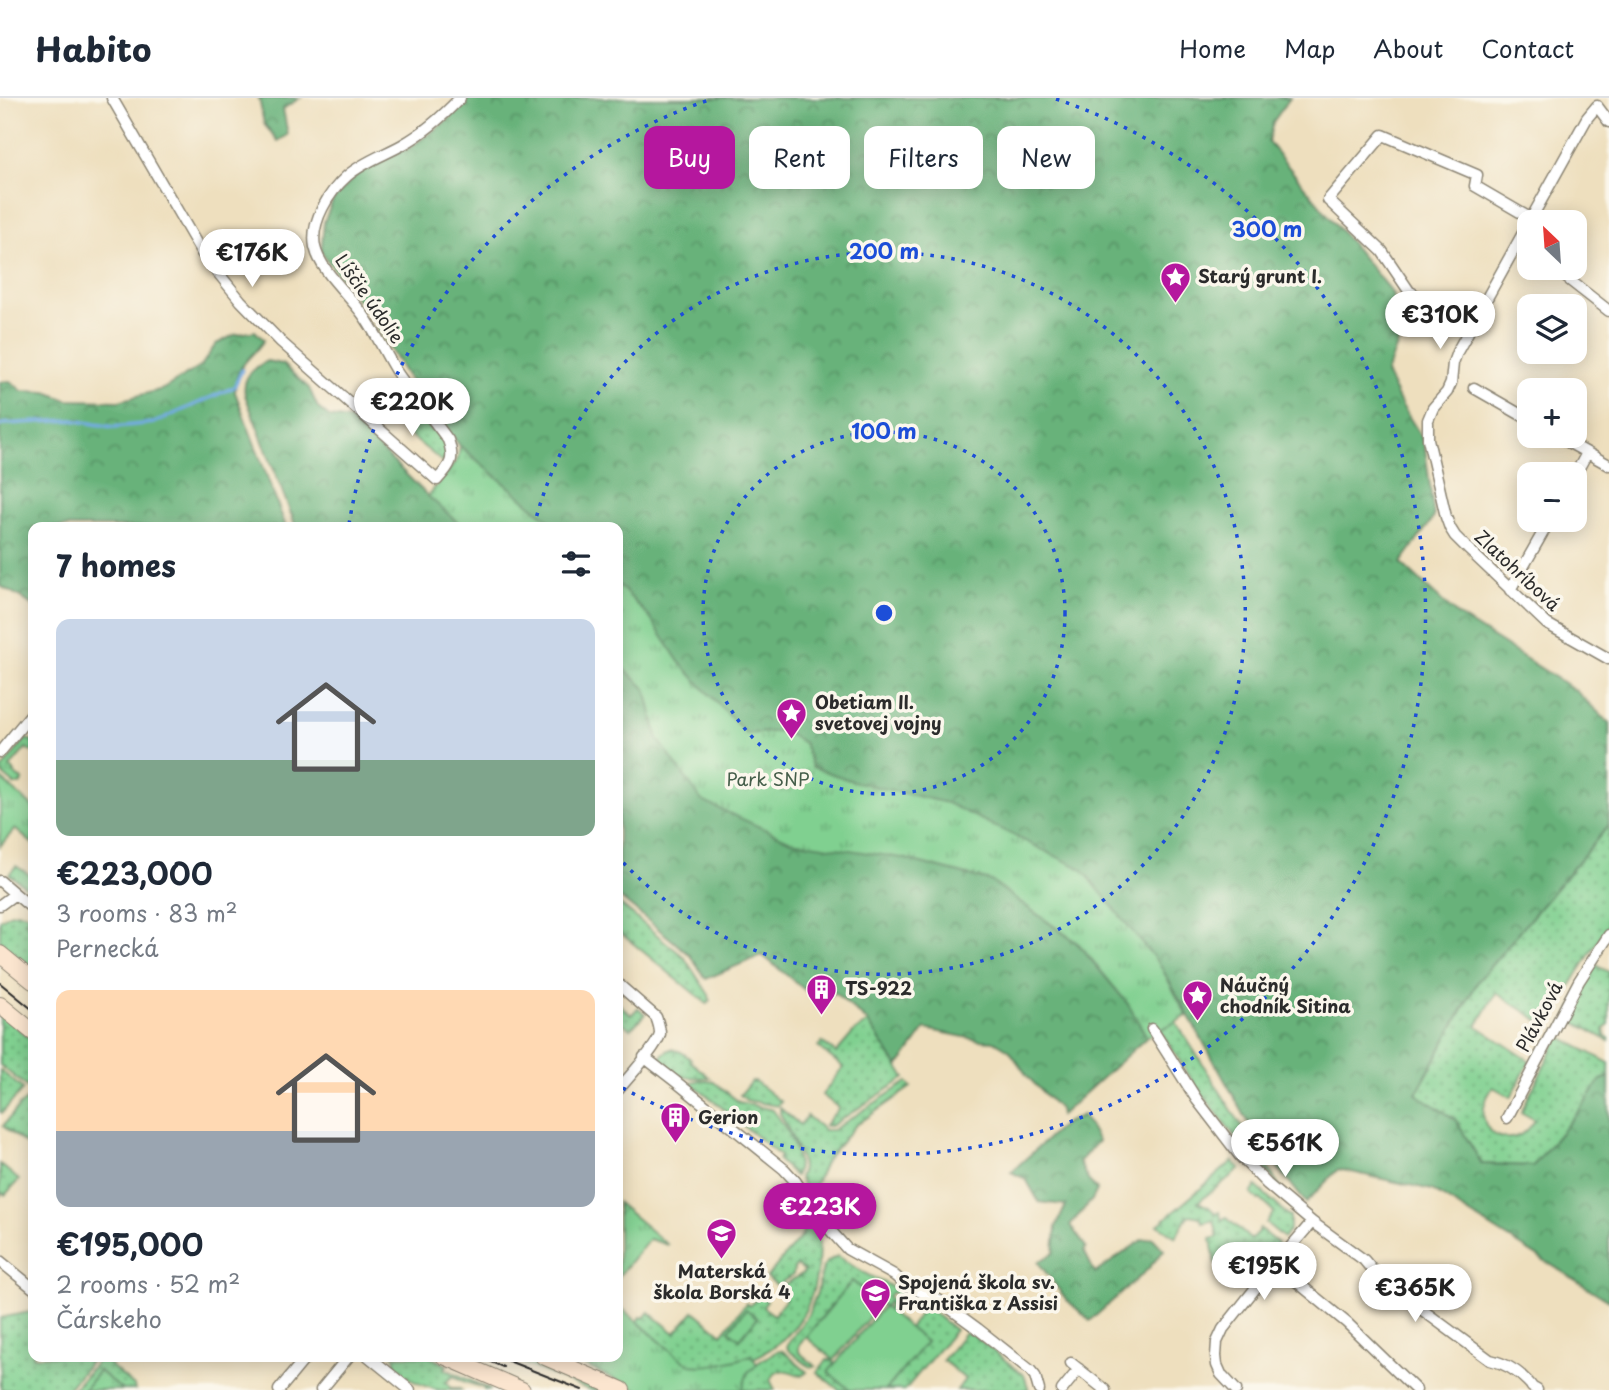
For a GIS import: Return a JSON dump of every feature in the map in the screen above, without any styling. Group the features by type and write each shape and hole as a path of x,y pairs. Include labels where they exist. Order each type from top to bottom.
{"main road":[{"path":"0,954 28,977"},
{"path":"0,1005 28,1028"},
{"path":"458,1362 522,1390"},
{"path":"557,1362 622,1390"}],"street":[{"name":"Líščie údolie","path":"112,98 214,270 281,342 437,480 451,463 452,451 448,440 401,379 362,313 324,265 314,239 327,200 346,177 363,164 417,136 460,98"},
{"name":"Zlatohríbová","path":"1535,210 1587,118 1597,106 1609,122"},
{"path":"1468,330 1409,291 1382,251 1328,200 1384,135 1478,175 1475,186 1517,210"},
{"name":"Zlatohríbová","path":"1517,241 1457,352 1451,383 1428,420 1428,439 1446,517 1455,537 1547,624 1609,659"},
{"path":"1569,280 1609,311"},
{"path":"1474,388 1517,413"},
{"path":"1578,448 1609,465"},
{"path":"1582,462 1587,453"},
{"path":"1510,590 1543,532"},
{"path":"0,752 28,718"},
{"path":"0,881 28,905"},
{"path":"0,905 15,894"},
{"name":"Plávková","path":"1507,1118 1580,981 1609,934"},
{"path":"623,988 656,1017 660,1035 623,1084"},
{"path":"1152,1029 1197,1100 1240,1156 1267,1184 1312,1222 1364,1260 1379,1278 1490,1360 1503,1363 1534,1389"},
{"path":"644,1058 784,1170 822,1221 848,1249 894,1275 907,1286 933,1296 978,1329 1030,1370 1039,1390"},
{"path":"1236,1390 1221,1374 1217,1365 1217,1342 1231,1317 1312,1222"},
{"path":"0,1261 28,1284"},
{"path":"1275,1264 1347,1323 1416,1390"},
{"path":"279,1390 302,1362"},
{"path":"321,1390 344,1362"},
{"path":"376,1362 411,1390"},
{"path":"1062,1390 1075,1366 1105,1390"}],"green space":[{"path":"259,98 300,98 283,109 288,135 278,141 264,124"},
{"path":"468,98 1290,98 1273,122 1268,142 1392,293 1401,336 1386,373 1424,441 1434,517 1401,563 1457,615 1575,690 1609,723 1609,825 1478,981 1416,1094 1455,1119 1482,1164 1533,1166 1601,1080 1609,1077 1609,1301 1432,1190 1338,1169 1306,1203 1264,1150 1160,965 852,781 812,767 804,743 783,731 746,734 679,662 650,618 623,589 623,522 551,522 460,446 404,372 374,322 321,252 324,222 333,200 358,173 409,148 448,120"},
{"path":"255,331 264,340 240,369 235,392 284,522 28,522 28,602 0,586 0,382 10,381 22,391 47,392 67,400 119,401 163,389 201,366 216,344 234,335"},
{"path":"267,361 282,364 309,388 318,408 329,417 351,420 457,522 294,522 245,395 247,378"},
{"path":"398,406 441,436 447,448 444,463 387,417"},
{"path":"460,446 551,522 457,522 428,496 458,459"},
{"name":"Park SNP","path":"623,589 650,618 679,662 746,734 783,731 804,743 812,767 852,781 947,803 1082,869 1160,965 1187,1016 1147,1037 1128,1004 1079,944 991,881 902,858 791,841 702,801 658,739 646,689 623,668"},
{"path":"623,668 646,689 658,739 902,858 991,881 1078,944 1128,1004 1147,1037 1060,1116 1059,1109 1028,1077 1009,1050 994,1041 925,1029 898,1067 868,1022 834,992 822,1004 762,955 706,979 689,954 623,900"},
{"path":"28,740 28,749 26,748 10,767 23,781 15,785 0,771"},
{"path":"0,778 28,803 28,840 15,829 0,846"},
{"path":"1609,825 1609,923 1548,1026 1496,993 1477,1026 1530,1061 1511,1097 1493,1087 1486,1099 1484,1118 1487,1127 1501,1138 1519,1136 1535,1120 1521,1112 1559,1036 1609,1063 1609,1077 1601,1080 1533,1166 1482,1164 1455,1119 1416,1095 1478,981"},
{"path":"16,866 28,874 28,888 9,874"},
{"path":"623,907 684,957 709,995 710,1001 707,1004 623,935"},
{"path":"17,912 28,915 25,922 28,925 28,969 0,946 0,920"},
{"path":"1596,965 1609,972 1609,1025 1604,1029 1609,1041 1567,1018"},
{"path":"1144,966 1176,1022 1281,1188 1234,1135 1196,1086 1160,1030 1141,994"},
{"path":"623,1008 631,1015 638,1008 645,1014 631,1029 623,1023"},
{"path":"0,1014 28,1037 28,1088 0,1065"},
{"path":"868,1022 905,1078 831,1126 826,1126 839,1108 822,1095 843,1067 818,1047 822,1042 836,1053 853,1033"},
{"path":"671,1049 691,1059 690,1061 710,1078 677,1077 659,1061"},
{"path":"0,1070 23,1089 2,1113 0,1112"},
{"path":"752,1081 781,1102 777,1106 746,1100 740,1095"},
{"path":"692,1082 714,1082 739,1102 773,1110 795,1151 795,1176 778,1160 780,1156 697,1087 694,1091 692,1089"},
{"path":"907,1082 911,1087 855,1126 826,1160 816,1183 806,1190 799,1178 801,1159 780,1108 800,1125 807,1116 824,1130 833,1130"},
{"path":"28,1099 28,1146 3,1126"},
{"path":"1083,1115 1098,1141 1079,1162 1088,1180 1097,1190 1092,1200 1070,1225 1086,1247 1084,1251 1095,1273 1142,1240 1153,1238 1164,1250 1148,1269 1090,1321 1066,1299 1038,1262 1054,1253 1056,1227 1066,1205 1039,1202 1026,1179 1011,1172 1065,1123"},
{"path":"1233,1161 1240,1169 1198,1202 1216,1214 1219,1212 1222,1220 1226,1217 1251,1240 1260,1229 1278,1243 1266,1258 1258,1252 1244,1269 1235,1268 1233,1261 1215,1264 1211,1239 1218,1237 1214,1220 1203,1223 1200,1217 1190,1215 1176,1237 1158,1225"},
{"path":"0,1164 19,1180 5,1195 2,1193 0,1196"},
{"path":"1256,1186 1290,1217 1290,1229 1284,1238 1266,1223 1274,1212 1251,1194"},
{"path":"790,1196 810,1227 815,1230 818,1239 816,1279 800,1320 781,1341 754,1358 693,1371 637,1321 649,1312 675,1333 694,1311 722,1334 746,1303 749,1306 756,1300 752,1296 756,1291 767,1301 763,1307 774,1315 786,1299 776,1290 805,1271 797,1265 793,1275 777,1285 767,1277 804,1233 778,1211"},
{"path":"623,1207 668,1245 649,1239 623,1271"},
{"path":"838,1256 862,1272 904,1293 901,1298 892,1292 888,1297 896,1303 890,1312 887,1309 890,1304 888,1302 884,1307 852,1281 799,1345 799,1352 815,1366 810,1367 788,1350 787,1345 808,1315 823,1267"},
{"path":"852,1281 880,1304 834,1360 806,1337"},
{"path":"911,1297 955,1330 905,1390 886,1390 926,1342 909,1328 923,1310 909,1299"},
{"path":"883,1306 926,1342 886,1390 850,1390 828,1372"},
{"path":"623,1309 691,1365 705,1366 752,1355 757,1365 748,1372 742,1390 639,1390 576,1362 623,1362"},
{"path":"746,1309 757,1318 740,1339 729,1330"},
{"path":"28,1312 28,1362 90,1362 67,1390 1,1390 0,1318"},
{"path":"967,1330 1024,1375 1029,1390 957,1390 965,1379 943,1360"},
{"path":"779,1350 807,1372 802,1376 788,1371 776,1373 770,1380 775,1390 740,1390 750,1370"},
{"path":"827,1360 835,1363 829,1372 850,1390 839,1390 817,1372"},
{"path":"96,1362 106,1362 134,1386 135,1390 122,1390 99,1371 84,1390 73,1390"},
{"path":"394,1362 441,1362 447,1365 445,1369 491,1390 484,1390 454,1376 446,1382 451,1388 461,1390 438,1390 413,1381 391,1367"},
{"path":"519,1362 539,1362 607,1390 590,1390"},
{"path":"99,1371 122,1390 84,1390"}],"waterway":[{"path":"0,426 72,420 113,427 154,423 234,387 242,370"}],"tram line":[{"path":"0,983 28,1006"},
{"path":"491,1362 503,1367"},
{"path":"511,1362 582,1390"}],"place":[{"name":"Starý grunt I.","path":"1175,304"},
{"name":"Obetiam II. svetovej vojny","path":"792,740"},
{"name":"TS-922","path":"822,1016"},
{"name":"Náučný chodník Sitina","path":"1197,1023"},
{"name":"Gerion","path":"675,1145"},
{"name":"Materská škola Borská 4","path":"722,1261"},
{"name":"Spojená škola sv. Františka z Assisi","path":"875,1320"}]}
